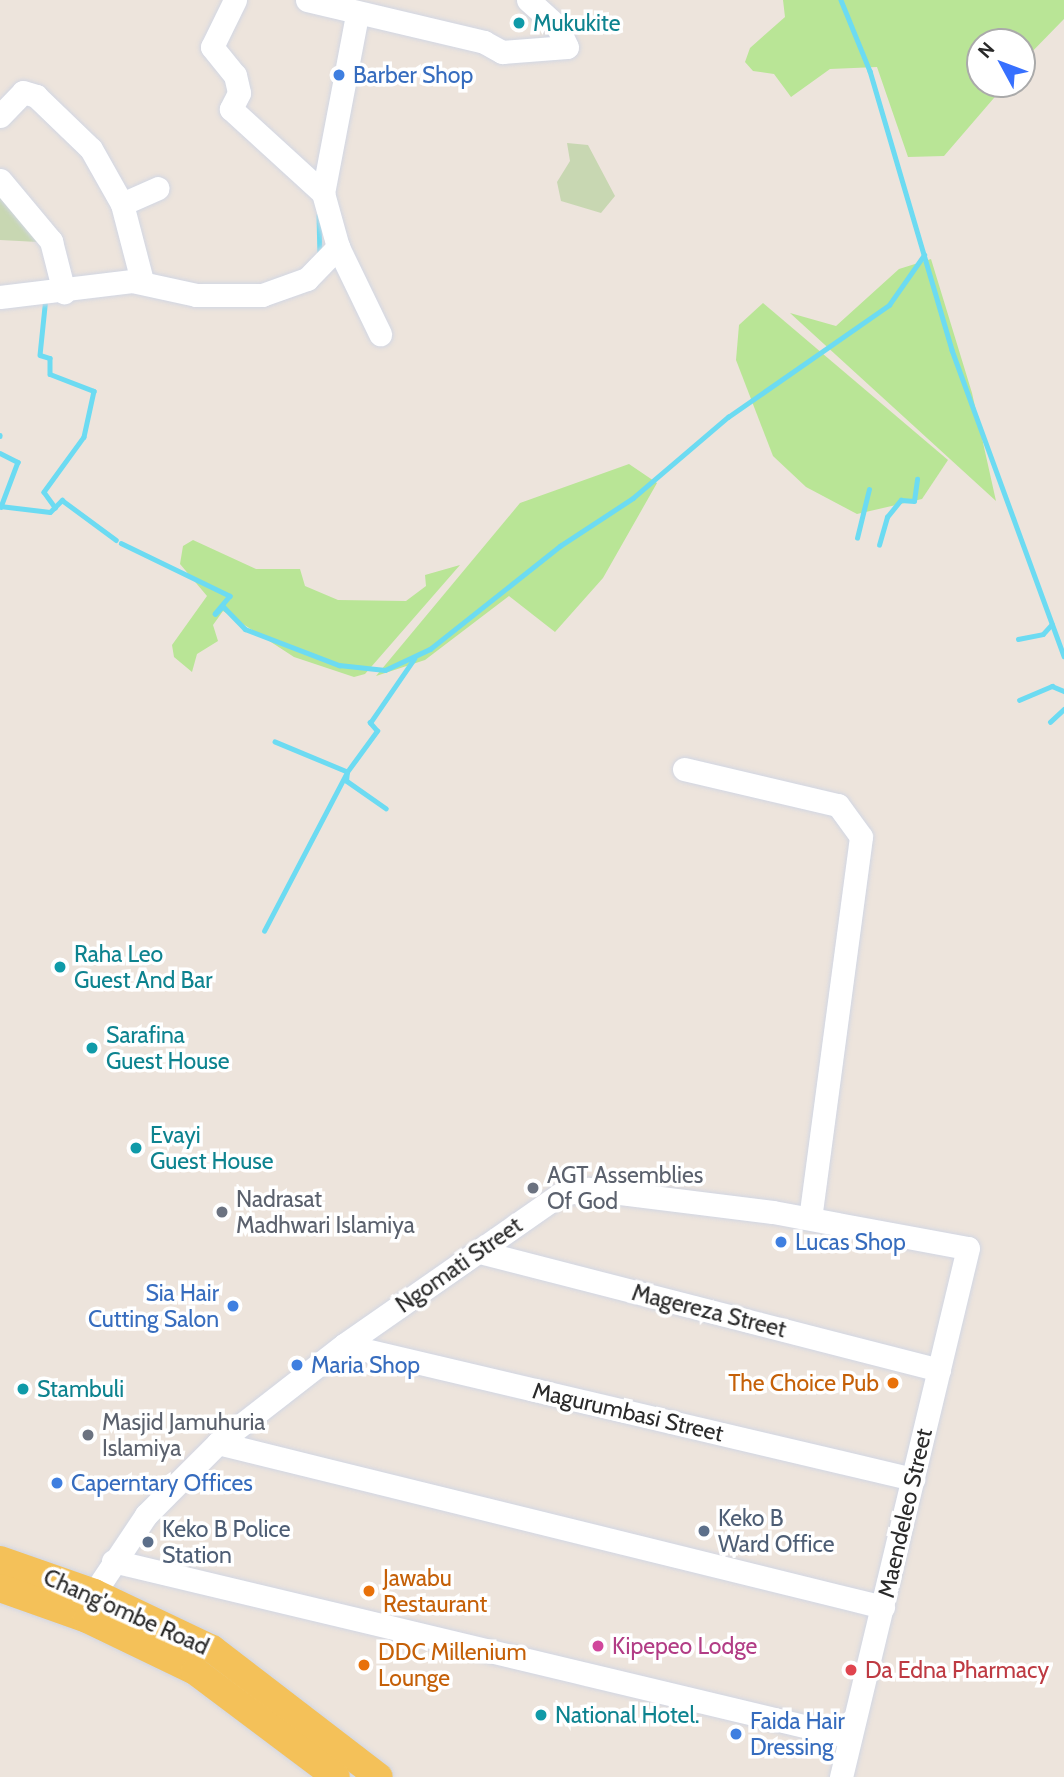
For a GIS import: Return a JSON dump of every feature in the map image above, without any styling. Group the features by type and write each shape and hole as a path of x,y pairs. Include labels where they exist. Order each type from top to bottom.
{"main road":[{"name":"Chang'ombe Road","path":"0,1560 94,1593 212,1649 379,1777"},
{"name":"Chang'ombe Road","path":"0,1588 86,1619 195,1671 336,1777"}],"street":[{"path":"235,0 212,47 234,75 239,93 230,109 323,193"},
{"path":"307,0 357,15 484,42 502,52 567,47 557,26 528,0"},
{"path":"357,15 323,193 338,247 380,334"},
{"path":"0,117 23,92 36,96 91,149 122,204 142,281"},
{"path":"0,180 51,241 64,292"},
{"path":"122,204 158,188"},
{"path":"0,297 64,292 142,281 196,295 262,295 307,279 338,247"},
{"path":"684,769 838,805 861,837 810,1217"},
{"name":"Ngomati Street","path":"94,1593 113,1561 160,1499 218,1443 344,1345 559,1195 588,1189 810,1217 968,1248"},
{"name":"Maendeleo Street","path":"841,1777 968,1248"},
{"name":"Magereza Street","path":"480,1252 939,1370"},
{"name":"Magurumbasi Street","path":"344,1345 912,1479"},
{"path":"218,1443 883,1607"},
{"path":"113,1561 850,1737"}],"green space":[{"path":"783,0 1064,0 1064,19 1036,48 1036,28 966,28 966,98 994,98 944,156 908,157 877,67 830,69 791,97 774,74 753,71 745,62 750,48 785,17"},
{"path":"567,143 588,145 615,196 601,213 561,201 557,182 570,161"},
{"path":"0,179 38,242 0,240"},
{"path":"931,259 972,393 996,501 790,313 836,326 899,269"},
{"path":"763,303 948,460 922,499 857,514 806,487 773,456 736,360 739,325"},
{"path":"629,464 657,483 603,578 555,632 509,596 425,660 376,676 520,503"},
{"path":"193,540 256,569 300,569 305,586 338,600 406,601 426,586 425,575 460,565 365,674 354,677 294,657 223,611 213,625 218,641 197,654 192,672 174,657 172,645 207,596 180,564 183,546"}],"waterway":[{"path":"841,0 870,71 952,350 1064,656"},
{"path":"319,215 320,256"},
{"path":"121,543 230,596 215,614 223,606 245,629 339,665 385,670 430,649 560,546 633,498 728,417 889,305 924,255"},
{"path":"46,297 40,355 50,358 50,374 94,391 84,437 44,492 55,507"},
{"path":"0,453 18,462 1,507"},
{"path":"879,545 887,517 901,500 914,501 917,479"},
{"path":"857,538 869,489"},
{"path":"0,506 50,512 62,500 116,540"},
{"path":"1018,639 1043,634 1052,624"},
{"path":"386,809 346,781 347,772 377,731 370,723 414,659"},
{"path":"1019,700 1052,686 1064,691"},
{"path":"1050,722 1064,709"},
{"path":"264,931 347,772 275,742"}],"place":[{"name":"Mukukite","path":"519,23"},
{"name":"Barber Shop","path":"339,75"},
{"name":"Raha Leo Guest And Bar","path":"60,967"},
{"name":"Sarafina Guest House","path":"92,1048"},
{"name":"Evayi Guest House","path":"136,1148"},
{"name":"AGT Assemblies Of God","path":"533,1188"},
{"name":"Nadrasat Madhwari Islamiya","path":"222,1212"},
{"name":"Lucas Shop","path":"781,1242"},
{"name":"Sia Hair Cutting Salon","path":"233,1306"},
{"name":"Maria Shop","path":"297,1365"},
{"name":"The Choice Pub","path":"893,1383"},
{"name":"Stambuli","path":"23,1389"},
{"name":"Masjid Jamuhuria Islamiya","path":"88,1435"},
{"name":"Caperntary Offices","path":"57,1483"},
{"name":"Keko B Ward Office","path":"704,1531"},
{"name":"Keko B Police Station","path":"148,1542"},
{"name":"Jawabu Restaurant","path":"369,1591"},
{"name":"Kipepeo Lodge","path":"598,1646"},
{"name":"DDC Millenium Lounge","path":"364,1665"},
{"name":"Da Edna Pharmacy","path":"851,1670"},
{"name":"National Hotel.","path":"541,1715"},
{"name":"Faida Hair Dressing","path":"736,1734"}]}
